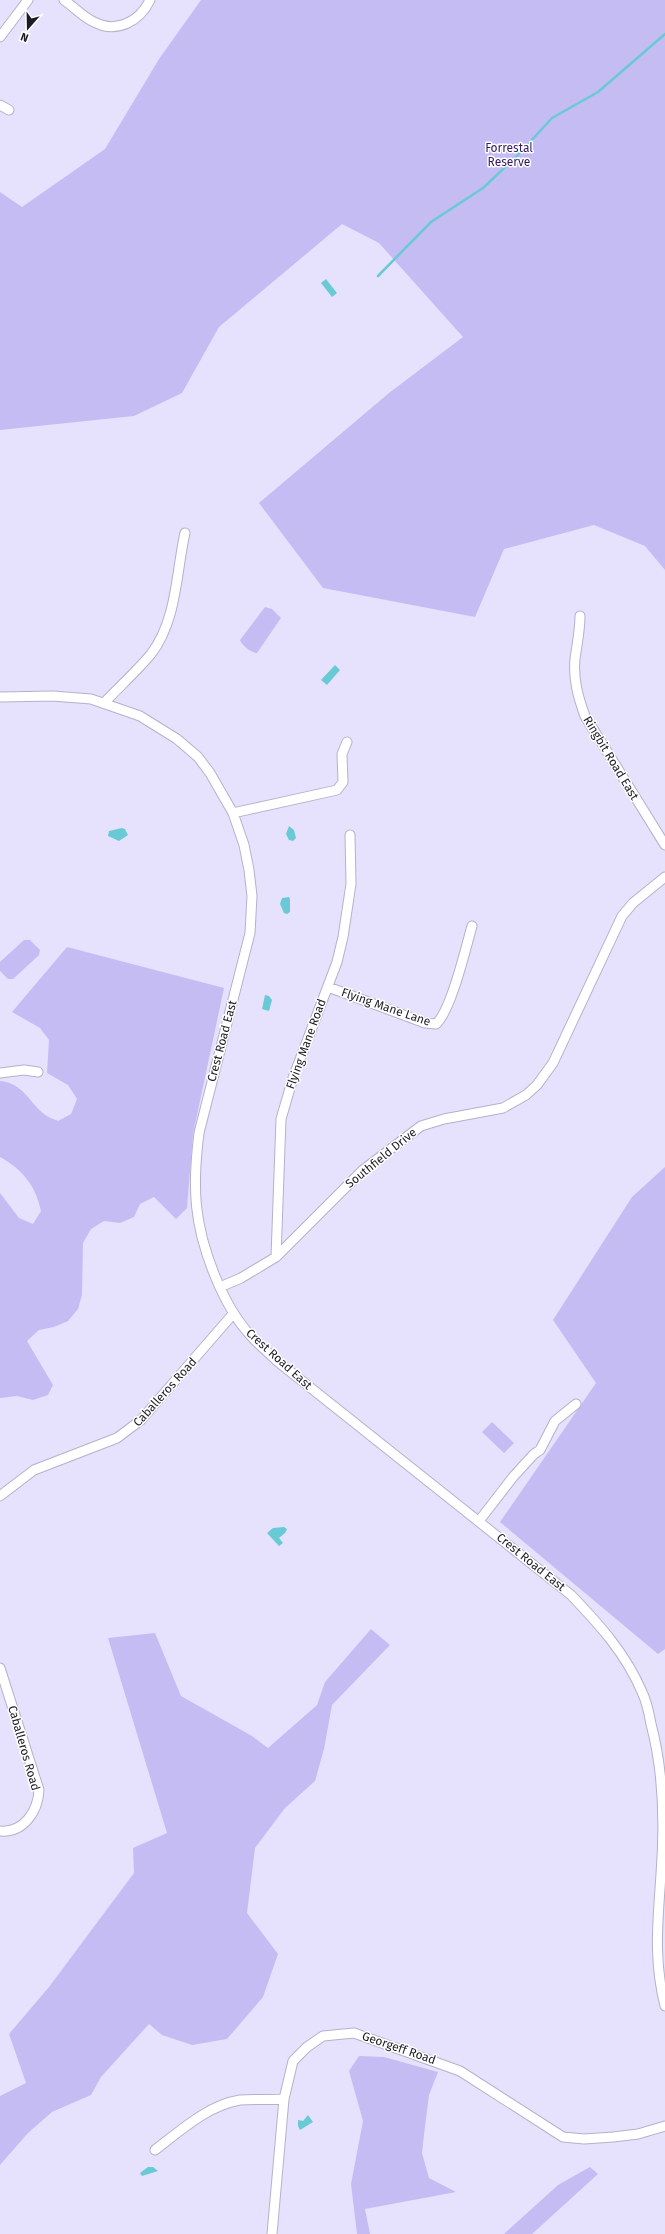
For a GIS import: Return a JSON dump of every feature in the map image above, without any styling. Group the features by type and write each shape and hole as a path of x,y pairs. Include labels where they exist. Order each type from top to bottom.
{"street":[{"path":"0,37 28,0"},
{"path":"64,0 93,22 117,27 133,21 145,12 150,0"},
{"path":"0,105 9,110"},
{"path":"104,703 151,653 162,634 170,612 177,582 185,533"},
{"name":"Ringbit Road East","path":"580,616 575,660 575,681 578,697 585,716 665,845"},
{"name":"Crest Road East","path":"0,697 53,696 91,699 140,716 177,739 198,757 210,773 233,813 244,845 250,870 252,896 250,933 211,1079 199,1134 195,1164 195,1196 202,1244 233,1314 251,1337 278,1361 571,1595 601,1625 630,1668 645,1699 662,1774 663,1847 656,1947 657,1967 665,2006"},
{"path":"233,813 337,790 343,782 342,754 347,742"},
{"name":"Flying Mane Road","path":"276,1257 281,1119 293,1078 337,962 348,911 351,884 350,835"},
{"name":"Southfield Drive","path":"220,1287 241,1278 276,1257 359,1175 421,1126 444,1119 503,1108 526,1095 537,1085 556,1057 622,916 633,903 665,877"},
{"name":"Flying Mane Lane","path":"328,987 425,1023 436,1024 441,1018 453,988 472,926"},
{"path":"0,1073 6,1070 38,1072"},
{"name":"Caballeros Road","path":"0,1496 34,1470 110,1440 129,1430 152,1409 233,1314"},
{"path":"478,1521 513,1477 534,1454 540,1450 555,1420 576,1404"},
{"name":"Caballeros Road","path":"0,1668 39,1790 36,1809 28,1819 14,1829 0,1831"},
{"name":"Georgeff Road","path":"272,2234 284,2100 293,2061 307,2047 323,2036 354,2033 460,2071 563,2137 584,2139 613,2137 638,2134 665,2126"},
{"path":"155,2150 193,2120 213,2110 239,2100 284,2100"}],"green space":[{"name":"Forrestal Reserve","path":"201,0 665,0 665,570 645,546 594,525 504,549 475,617 323,588 259,503 389,393 463,337 379,243 342,224 219,327 182,393 134,416 0,430 0,192 22,207 105,149 159,59"},
{"path":"265,607 272,609 281,618 257,653 255,653 245,647 240,640"},
{"path":"24,940 30,940 40,950 39,955 13,979 8,979 0,971 0,962"},
{"path":"67,947 224,988 193,1134 187,1208 176,1219 154,1197 140,1204 134,1217 120,1223 104,1221 91,1229 83,1243 82,1295 78,1309 68,1321 54,1327 39,1330 27,1341 53,1385 48,1395 33,1400 17,1396 0,1398 0,1193 19,1218 33,1224 41,1211 36,1194 27,1179 15,1167 0,1157 0,1081 8,1082 20,1089 38,1109 49,1117 58,1121 71,1114 77,1099 68,1085 47,1073 49,1040 40,1028 12,1012"},
{"path":"665,1167 665,1649 658,1654 500,1522 596,1383 553,1320 632,1197"},
{"path":"492,1422 514,1443 504,1453 482,1432"},
{"path":"371,1629 390,1645 332,1705 324,1749 315,1781 285,1808 255,1848 247,1913 278,1954 263,1997 227,2039 192,2045 162,2035 149,2024 101,2077 91,2095 52,2112 28,2133 0,2165 0,2096 26,2083 9,2034 49,1987 134,1873 133,1848 167,1833 108,1638 155,1633 181,1696 252,1736 268,1748 317,1705 325,1682"},
{"path":"359,2056 384,2057 438,2072 429,2095 422,2153 429,2178 456,2192 365,2209 370,2234 357,2234 351,2184 363,2121 349,2071"},
{"path":"590,2167 598,2174 532,2234 504,2234 558,2185"}],"shaded area":[{"path":"326,279 337,293 332,297 321,283"},
{"path":"335,665 340,670 327,685 321,680"},
{"path":"289,826 294,830 296,838 293,841 289,840 286,834"},
{"path":"122,828 125,829 128,835 119,841 108,836 109,831"},
{"path":"289,897 290,912 287,914 284,913 280,904 282,898"},
{"path":"265,995 269,996 272,1000 269,1011 262,1009"},
{"path":"284,1527 287,1529 279,1538 283,1543 279,1546 267,1533 273,1528"},
{"path":"308,2115 313,2122 300,2130 298,2120 303,2121"},
{"path":"148,2167 153,2167 158,2171 142,2176 140,2173"}],"waterway":[{"path":"378,276 431,222 483,188 518,155 552,118 598,92 665,34"}]}
